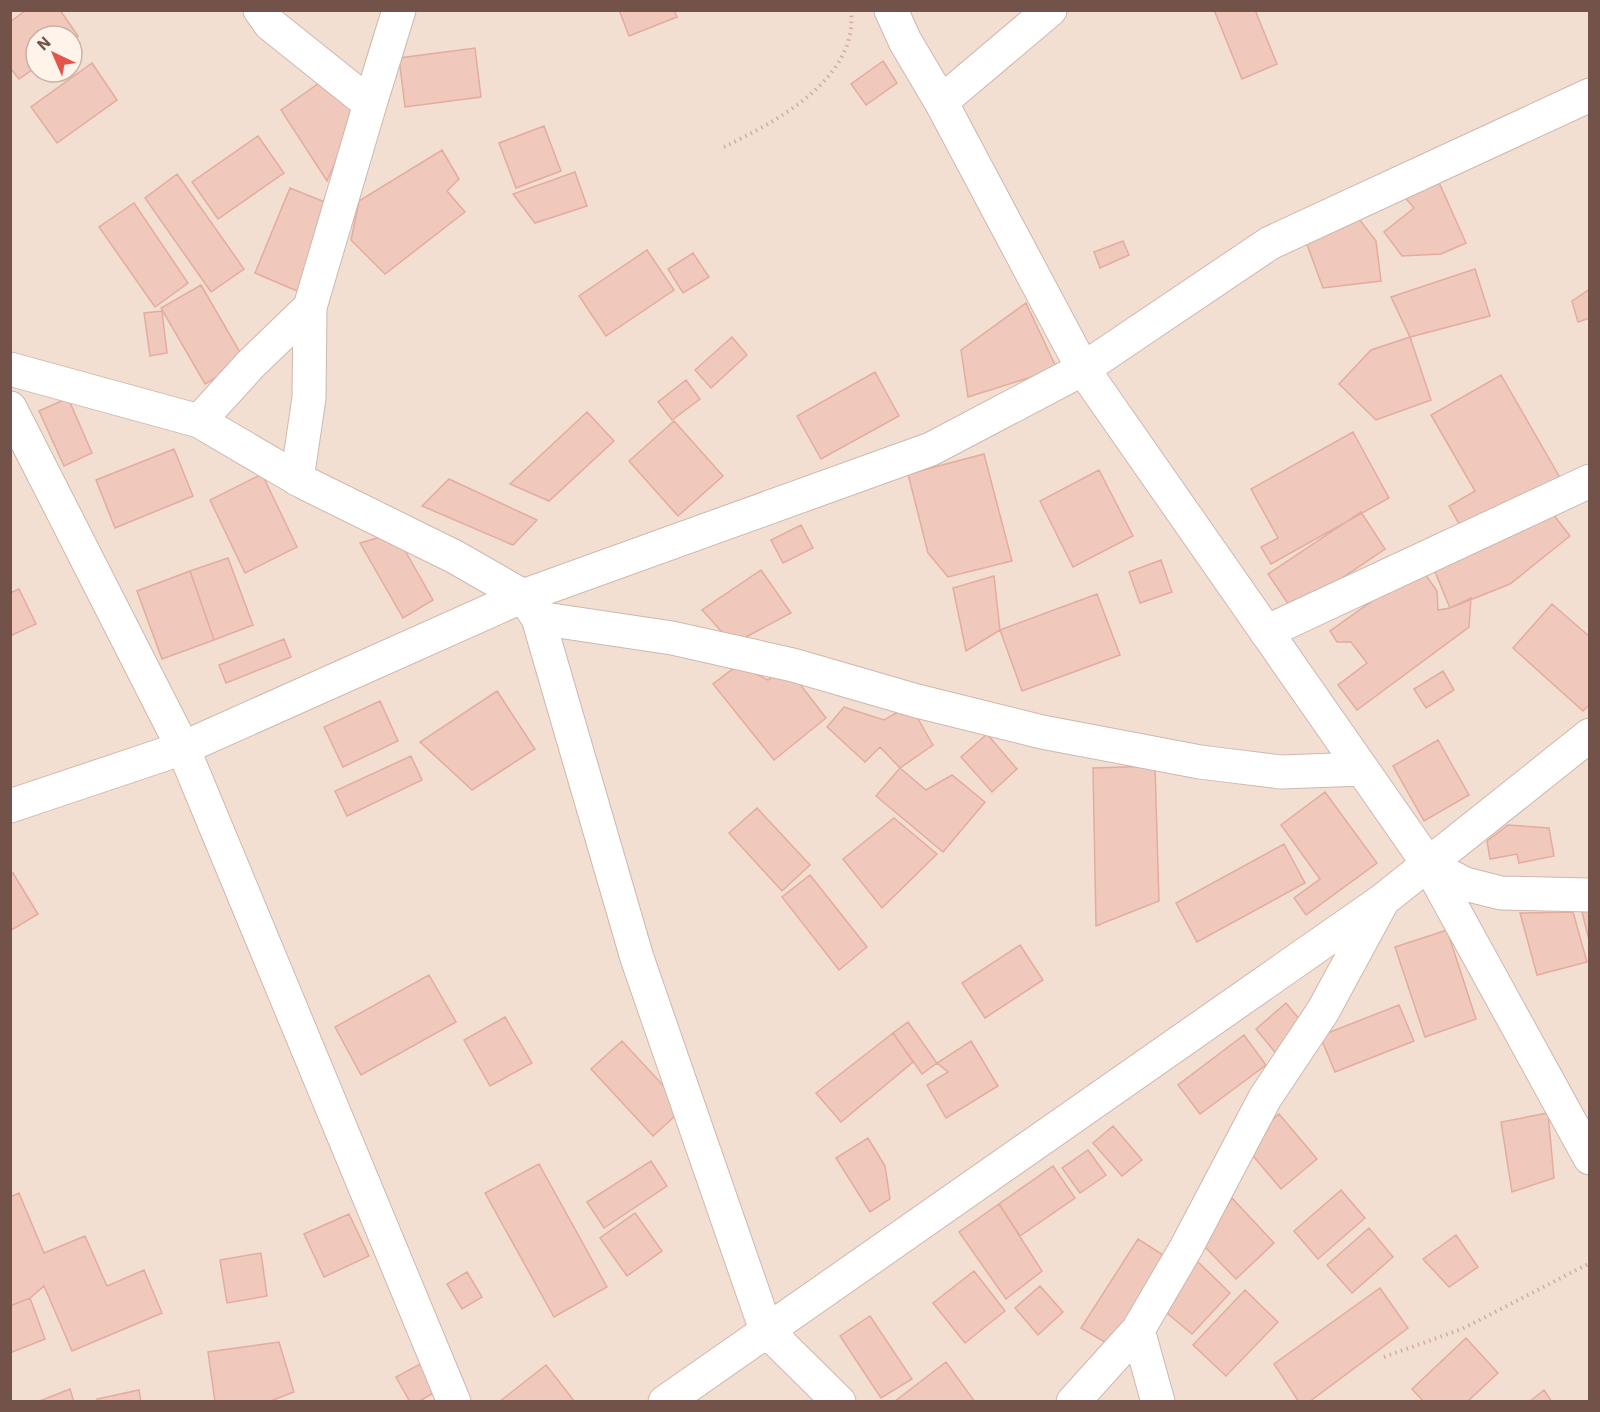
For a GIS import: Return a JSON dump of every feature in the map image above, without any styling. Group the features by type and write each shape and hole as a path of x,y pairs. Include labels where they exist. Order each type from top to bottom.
{"street":[{"path":"260,10 270,24 370,104"},
{"path":"297,479 309,398 310,307 399,10"},
{"path":"891,10 904,41 941,102 1083,369 1429,865 1590,1158"},
{"path":"941,102 1050,10"},
{"path":"10,806 183,748 931,449 1083,369 1270,243 1590,95"},
{"path":"199,421 250,364 310,307"},
{"path":"10,369 199,421 297,479 436,548 531,607 793,665 917,701 1042,732 1189,760 1281,772 1362,770"},
{"path":"10,408 183,748 454,1401"},
{"path":"1266,632 1590,481"},
{"path":"531,607 637,958 766,1330 839,1401"},
{"path":"665,1401 1383,900 1590,735"},
{"path":"1429,865 1465,884 1501,893 1590,895"},
{"path":"1084,1400 1138,1330 1186,1248 1265,1098 1323,1011 1383,900"},
{"path":"1138,1330 1158,1401"}],"path":[{"path":"724,147 790,111 821,86 844,50 853,24 851,10"},
{"path":"1384,1357 1462,1329 1590,1263"}],"shaded area":[{"path":"11,11 1589,11 1589,1401 11,1401"}],"building":[{"path":"26,10 60,10 70,24 24,24 24,75 19,79 10,68 10,22"},
{"path":"619,10 674,10 677,17 629,36"},
{"path":"1214,10 1255,10 1277,64 1242,79"},
{"path":"475,48 481,97 405,107 399,58"},
{"path":"883,61 897,83 866,105 851,84"},
{"path":"92,63 117,100 57,143 31,107 63,84 84,84 84,69"},
{"path":"325,79 357,112 327,181 281,110"},
{"path":"544,126 561,171 516,188 499,143"},
{"path":"258,136 284,173 218,219 192,182"},
{"path":"442,150 459,179 447,191 465,212 385,274 351,240 359,201"},
{"path":"575,172 587,206 535,223 513,194"},
{"path":"177,174 244,269 211,292 145,198"},
{"path":"1437,178 1466,243 1441,254 1402,256 1384,232 1414,208 1402,194"},
{"path":"290,188 332,205 297,291 255,273"},
{"path":"134,203 188,283 155,307 99,227"},
{"path":"1359,219 1376,241 1381,281 1323,288 1305,239"},
{"path":"1123,241 1129,255 1100,268 1094,252"},
{"path":"647,250 674,290 606,336 579,296"},
{"path":"693,253 709,277 683,293 668,269"},
{"path":"1475,269 1490,316 1410,337 1391,297"},
{"path":"201,285 245,361 205,384 161,308"},
{"path":"1590,289 1590,318 1578,322 1572,301"},
{"path":"1026,303 1057,369 968,397 961,350"},
{"path":"162,311 167,353 150,356 144,313"},
{"path":"732,337 747,355 711,388 695,370"},
{"path":"1410,337 1431,400 1376,420 1339,384 1371,350"},
{"path":"875,372 899,416 821,459 797,416"},
{"path":"1501,375 1563,483 1467,538 1449,506 1475,491 1431,415"},
{"path":"686,380 700,399 672,420 658,402"},
{"path":"68,398 92,453 64,466 39,411"},
{"path":"587,412 614,441 549,501 510,484"},
{"path":"674,421 723,476 678,516 629,461"},
{"path":"1353,432 1389,498 1271,564 1261,547 1278,538 1251,489"},
{"path":"174,449 193,496 115,528 96,480"},
{"path":"984,454 1012,561 948,577 928,553 908,474"},
{"path":"1099,470 1133,536 1073,567 1040,501"},
{"path":"262,474 297,547 245,573 210,500"},
{"path":"449,479 537,520 513,545 422,506"},
{"path":"1549,509 1570,536 1510,584 1450,608 1430,560"},
{"path":"1361,512 1385,549 1293,611 1268,574"},
{"path":"801,525 813,548 783,563 771,540"},
{"path":"395,533 433,600 403,618 360,543"},
{"path":"228,558 253,625 214,640 190,571"},
{"path":"1161,560 1172,592 1140,603 1129,572"},
{"path":"1420,567 1437,591 1438,610 1450,608 1471,598 1469,627 1357,710 1338,685 1367,663 1351,642 1337,642 1330,631"},
{"path":"761,570 791,613 733,644 702,610"},
{"path":"190,571 214,640 162,659 137,591"},
{"path":"994,576 1000,630 966,651 953,588"},
{"path":"19,589 36,624 10,636 10,593"},
{"path":"1097,594 1120,655 1022,691 1000,630"},
{"path":"1552,604 1590,637 1590,704 1583,711 1513,648"},
{"path":"284,639 291,657 226,683 219,665"},
{"path":"738,665 768,680 786,666 826,718 774,760 713,684"},
{"path":"1443,671 1454,690 1426,708 1414,689"},
{"path":"497,691 535,749 472,790 420,742"},
{"path":"380,701 398,741 343,767 324,727"},
{"path":"910,705 933,745 900,768 880,747 865,762 827,727 844,707 884,720"},
{"path":"987,734 1017,769 992,792 961,757"},
{"path":"1438,740 1469,795 1424,821 1393,766"},
{"path":"411,756 422,780 347,816 335,791"},
{"path":"1155,766 1159,901 1096,926 1093,768"},
{"path":"900,768 926,790 952,775 985,802 943,852 876,796"},
{"path":"1325,792 1377,863 1306,915 1294,898 1320,879 1281,825"},
{"path":"757,808 810,865 782,891 729,833"},
{"path":"894,818 937,854 882,908 843,859"},
{"path":"1508,825 1549,828 1554,856 1519,863 1517,854 1490,859 1487,841"},
{"path":"1284,844 1305,883 1197,942 1176,903"},
{"path":"13,873 38,914 10,931 10,874"},
{"path":"810,875 867,947 839,970 782,897"},
{"path":"1590,910 1590,944 1582,912"},
{"path":"1573,912 1587,962 1537,975 1520,913"},
{"path":"1447,930 1476,1019 1425,1037 1395,947"},
{"path":"1020,945 1043,980 985,1018 962,983"},
{"path":"429,975 456,1022 361,1075 335,1027"},
{"path":"1286,1003 1301,1021 1283,1062 1256,1029"},
{"path":"1399,1005 1414,1041 1335,1072 1320,1036"},
{"path":"505,1017 532,1063 490,1086 464,1040"},
{"path":"908,1022 937,1063 922,1074 893,1033"},
{"path":"893,1033 913,1062 841,1122 816,1093"},
{"path":"1244,1035 1266,1065 1200,1114 1178,1085"},
{"path":"622,1041 684,1108 653,1136 591,1069"},
{"path":"971,1041 998,1086 946,1118 927,1085 948,1072 937,1063"},
{"path":"1548,1113 1554,1178 1512,1192 1501,1122"},
{"path":"1279,1114 1317,1159 1281,1189 1243,1144"},
{"path":"1113,1126 1142,1160 1122,1176 1093,1143"},
{"path":"868,1138 885,1166 890,1199 870,1212 836,1158"},
{"path":"1088,1150 1106,1175 1080,1193 1062,1168"},
{"path":"651,1161 667,1186 604,1228 587,1202"},
{"path":"539,1164 607,1287 554,1317 485,1193"},
{"path":"1053,1166 1075,1198 1020,1236 999,1204"},
{"path":"1341,1190 1365,1218 1318,1259 1294,1231"},
{"path":"19,1193 44,1253 85,1236 107,1286 144,1270 162,1313 72,1351 44,1286 30,1298 10,1306 10,1197"},
{"path":"1232,1198 1274,1243 1236,1279 1203,1245"},
{"path":"999,1204 1042,1271 1006,1299 959,1232"},
{"path":"635,1213 662,1251 627,1276 600,1238"},
{"path":"349,1214 369,1256 324,1277 304,1234"},
{"path":"1369,1228 1393,1257 1352,1293 1327,1265"},
{"path":"1456,1235 1478,1267 1449,1287 1423,1259"},
{"path":"1138,1239 1174,1262 1108,1344 1081,1328"},
{"path":"261,1253 267,1296 227,1303 220,1260"},
{"path":"1196,1260 1230,1293 1192,1334 1167,1313"},
{"path":"974,1271 1005,1311 965,1343 933,1303"},
{"path":"467,1272 482,1297 462,1309 447,1284"},
{"path":"1040,1286 1063,1312 1038,1335 1015,1308"},
{"path":"1380,1288 1408,1328 1309,1402 1299,1402 1274,1364"},
{"path":"1245,1290 1278,1322 1226,1376 1193,1345"},
{"path":"30,1298 45,1339 10,1353 10,1306"},
{"path":"870,1316 912,1379 881,1398 840,1336"},
{"path":"1466,1338 1498,1373 1467,1402 1424,1402 1412,1389"},
{"path":"279,1342 294,1392 268,1402 215,1402 208,1352"},
{"path":"946,1362 975,1402 894,1402"},
{"path":"422,1363 437,1391 418,1402 410,1402 396,1377"},
{"path":"546,1365 575,1402 499,1402"},
{"path":"70,1389 74,1402 37,1402"},
{"path":"139,1390 141,1402 98,1402 97,1399"},
{"path":"1544,1390 1552,1402 1529,1402"}]}
